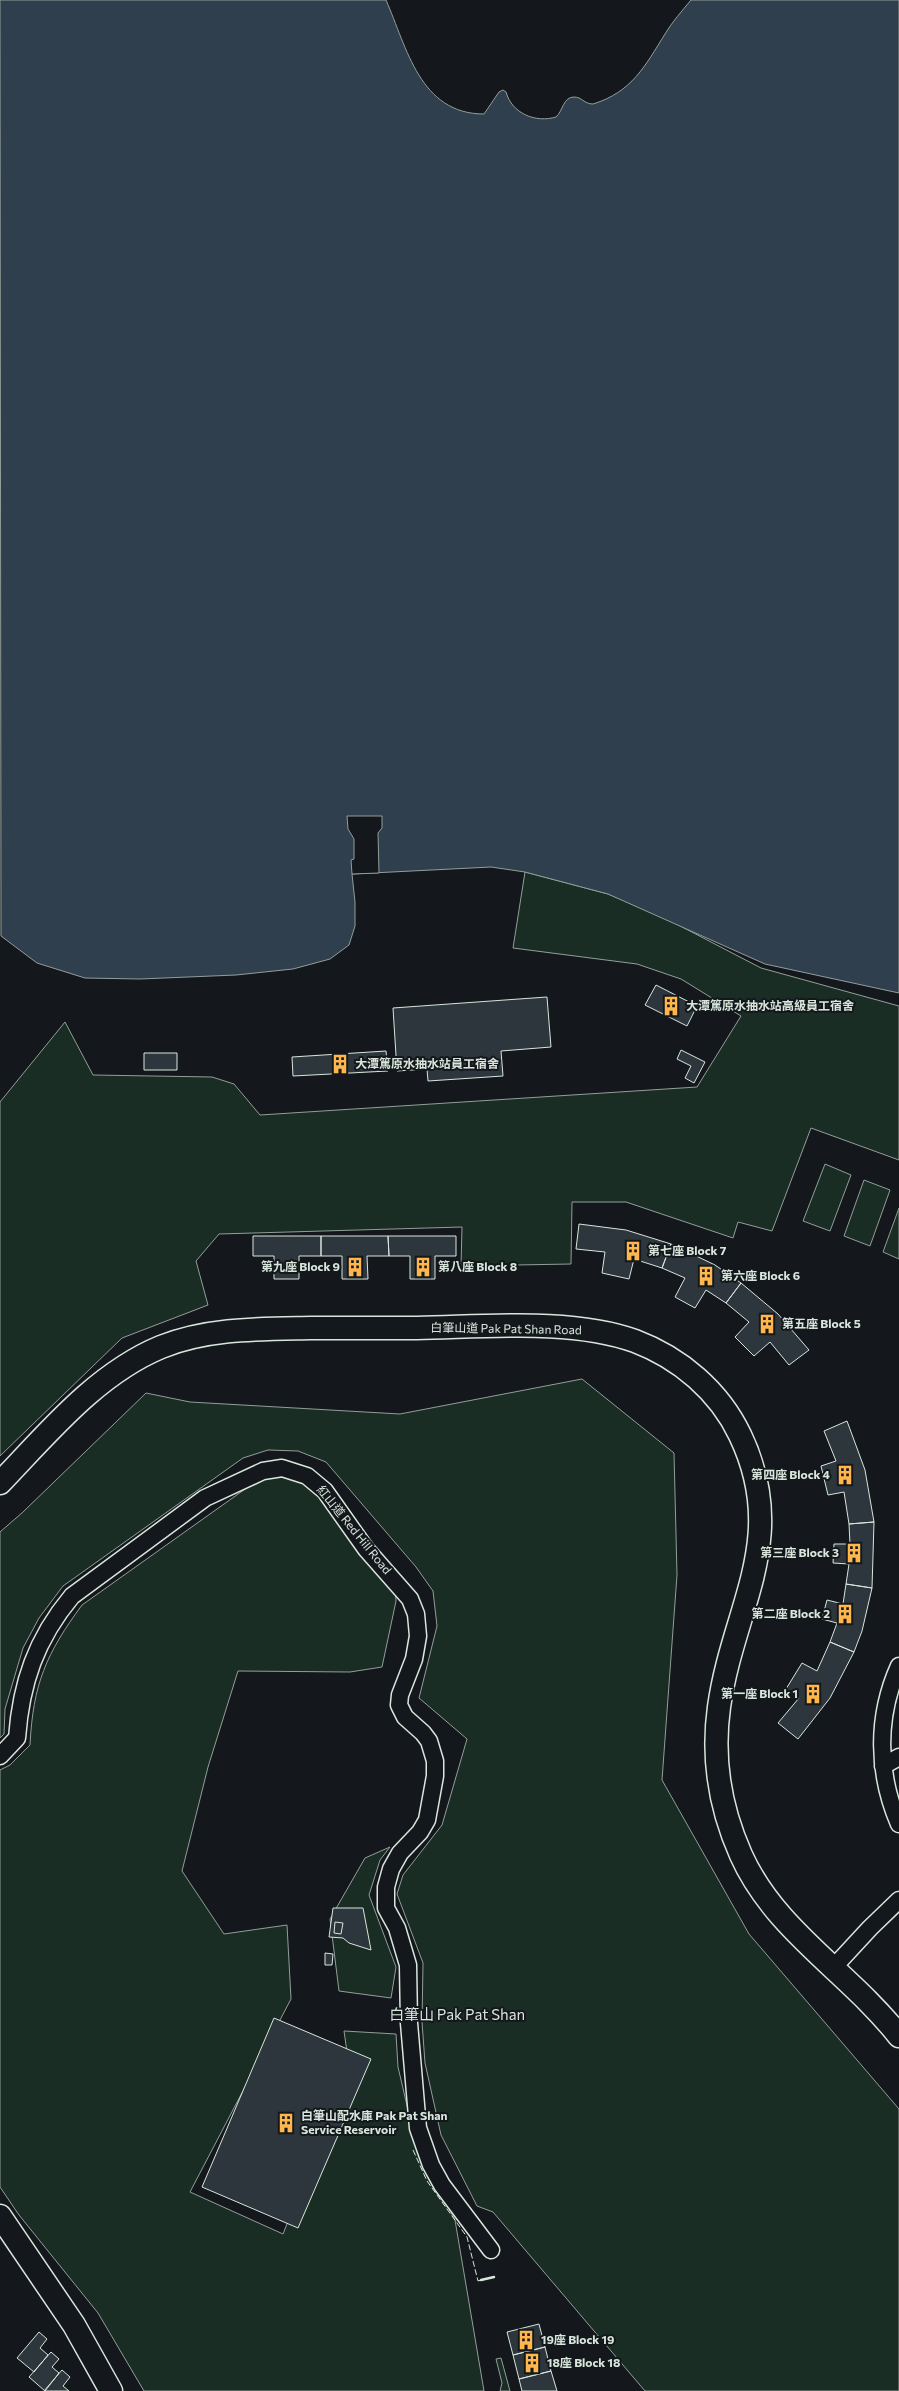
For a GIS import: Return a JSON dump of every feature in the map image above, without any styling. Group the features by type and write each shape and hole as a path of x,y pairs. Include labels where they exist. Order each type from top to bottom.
{"street":[{"name":"白筆山道 Pak Pat Shan Road","path":"0,1482 73,1408 120,1369 163,1346 206,1335 273,1329 553,1327 612,1334 668,1356 711,1392 731,1418 748,1454 760,1507 756,1566 719,1705 718,1768 725,1812 742,1858 760,1890 787,1924 865,1998 899,2036"},
{"name":"紅山道 Red Hill Road","path":"0,1756 16,1738 18,1711 35,1653 60,1610 72,1596 205,1498 263,1470 282,1468 294,1471 307,1476 325,1491 366,1549 405,1592 416,1614 418,1644 400,1695 399,1705 405,1717 423,1733 429,1742 435,1761 435,1776 427,1820 420,1832 400,1853 391,1869 386,1887 386,1908 397,1928 408,1966 410,2040 418,2128 442,2185 491,2250"},
{"path":"899,1666 886,1705 882,1735 885,1786 899,1824"},
{"path":"883,1766 899,1757"},
{"path":"833,1968 899,1900"},
{"path":"0,2216 74,2325 111,2391"}],"green space":[{"path":"525,872 608,894 661,916 761,968 899,1006 899,1160 811,1128 772,1231 738,1222 733,1238 626,1202 572,1202 571,1264 461,1266 462,1227 219,1234 196,1261 208,1305 122,1338 0,1456 0,1102 65,1022 93,1075 212,1077 234,1084 260,1115 697,1087 741,1016 681,979 637,964 513,948"},
{"path":"825,1164 851,1175 830,1231 803,1221"},
{"path":"864,1180 890,1190 870,1246 844,1236"},
{"path":"899,1208 899,1259 883,1252"},
{"path":"582,1379 674,1453 677,1575 662,1780 749,1934 899,2109 899,2391 645,2391 493,2212 477,2206 441,2135 425,2063 422,2022 423,1963 397,1894 403,1875 442,1825 467,1739 419,1698 437,1626 433,1591 416,1567 326,1462 298,1451 268,1450 243,1458 63,1586 39,1618 23,1648 5,1709 4,1734 0,1738 0,1532 146,1393 190,1402 400,1414"},
{"path":"271,1477 293,1478 311,1484 395,1583 396,1601 382,1667 350,1672 238,1671 208,1767 182,1871 224,1934 287,1925 291,1999 190,2192 283,2234 349,2066 344,2031 396,2034 398,2067 416,2144 455,2220 484,2391 144,2391 98,2313 19,2215 0,2187 0,1770 10,1765 30,1745 34,1704 44,1670 59,1639 82,1605 255,1482"},
{"path":"390,1847 380,1860 369,1895 396,1967 391,1998 339,1991 330,1919 365,1858"},
{"path":"501,2358 510,2391 500,2391 502,2383 496,2359"}],"water":[{"path":"0,0 386,0 409,57 419,75 430,91 445,103 462,111 484,114 499,92 503,90 519,111 533,118 548,119 556,117 565,102 570,98 577,97 593,104 606,99 628,85 644,67 671,25 691,0 899,0 899,993 765,964 608,894 525,872 491,867 352,874 355,926 349,945 330,959 293,969 236,975 140,979 85,978 37,963 1,936"}],"pier":[{"path":"347,816 382,816 382,828 378,833 379,873 352,874 351,860 354,859 354,839 348,829"}],"building":[{"name":"大潭篤原水抽水站高級員工宿舍","path":"656,985 697,1006 687,1026 645,1005"},
{"path":"547,997 551,1047 501,1051 503,1076 428,1081 427,1069 397,1071 393,1008"},
{"path":"681,1050 705,1062 694,1083 685,1078 691,1066 677,1059"},
{"name":"大潭篤原水抽水站員工宿舍","path":"386,1051 388,1071 293,1076 292,1057"},
{"path":"144,1053 177,1053 177,1070 144,1070"},
{"name":"第七座 Block 7","path":"579,1224 626,1230 671,1244 662,1268 634,1259 629,1279 602,1273 605,1252 576,1249"},
{"path":"253,1236 321,1236 321,1256 299,1256 299,1279 274,1279 274,1256 253,1256"},
{"name":"第九座 Block 9","path":"321,1236 388,1236 389,1256 367,1256 368,1279 342,1279 342,1256 321,1256"},
{"name":"第八座 Block 8","path":"388,1236 456,1236 456,1256 435,1256 435,1279 410,1279 410,1256 389,1256"},
{"name":"第六座 Block 6","path":"671,1244 715,1265 741,1283 726,1303 706,1290 695,1308 675,1297 685,1278 662,1268"},
{"name":"第五座 Block 5","path":"741,1283 778,1314 809,1350 789,1365 770,1342 754,1356 735,1337 749,1322 726,1303"},
{"name":"第四座 Block 4","path":"847,1421 865,1470 874,1522 849,1524 844,1492 828,1495 821,1466 836,1461 824,1431"},
{"name":"第三座 Block 3","path":"874,1522 872,1588 846,1584 849,1564 833,1563 834,1544 850,1544 849,1524"},
{"name":"第二座 Block 2","path":"846,1584 872,1588 862,1631 854,1652 830,1642 837,1623 822,1619 827,1600 843,1604"},
{"name":"第一座 Block 1","path":"830,1642 854,1652 830,1698 798,1739 778,1723 799,1698 786,1689 802,1663 817,1671"},
{"path":"333,1908 363,1908 371,1950 349,1943 343,1938 329,1937"},
{"path":"335,1922 343,1923 341,1934 334,1933"},
{"path":"325,1953 333,1954 332,1965 325,1965"},
{"name":"白筆山配水庫 Pak Pat Shan Service Reservoir","path":"274,2018 371,2059 298,2228 202,2187"},
{"name":"19座 Block 19","path":"539,2324 545,2347 513,2355 507,2332"},
{"path":"39,2332 47,2339 40,2348 48,2355 34,2372 17,2358"},
{"name":"18座 Block 18","path":"545,2347 551,2371 519,2379 513,2355"},
{"path":"51,2352 59,2359 52,2367 59,2373 45,2391 29,2377"},
{"path":"62,2370 70,2377 63,2386 69,2391 44,2391"},
{"path":"551,2371 557,2391 522,2391 519,2379"}],"fence":[{"path":"413,2150 427,2181 467,2237 478,2281 481,2280"}],"wall":[{"path":"481,2280 494,2277"}],"place":[{"name":"大潭篤原水抽水站高級員工宿舍","path":"671,1006"},
{"name":"大潭篤原水抽水站員工宿舍","path":"340,1064"},
{"name":"第七座 Block 7","path":"633,1251"},
{"name":"第九座 Block 9","path":"355,1267"},
{"name":"第八座 Block 8","path":"423,1267"},
{"name":"第六座 Block 6","path":"706,1276"},
{"name":"第五座 Block 5","path":"767,1324"},
{"name":"第四座 Block 4","path":"845,1475"},
{"name":"第三座 Block 3","path":"854,1553"},
{"name":"第二座 Block 2","path":"845,1614"},
{"name":"第一座 Block 1","path":"813,1694"},
{"name":"白筆山配水庫 Pak Pat Shan Service Reservoir","path":"286,2123"},
{"name":"19座 Block 19","path":"526,2340"},
{"name":"18座 Block 18","path":"532,2363"}],"district":[{"name":"白筆山 Pak Pat Shan","path":"457,2015"}]}
